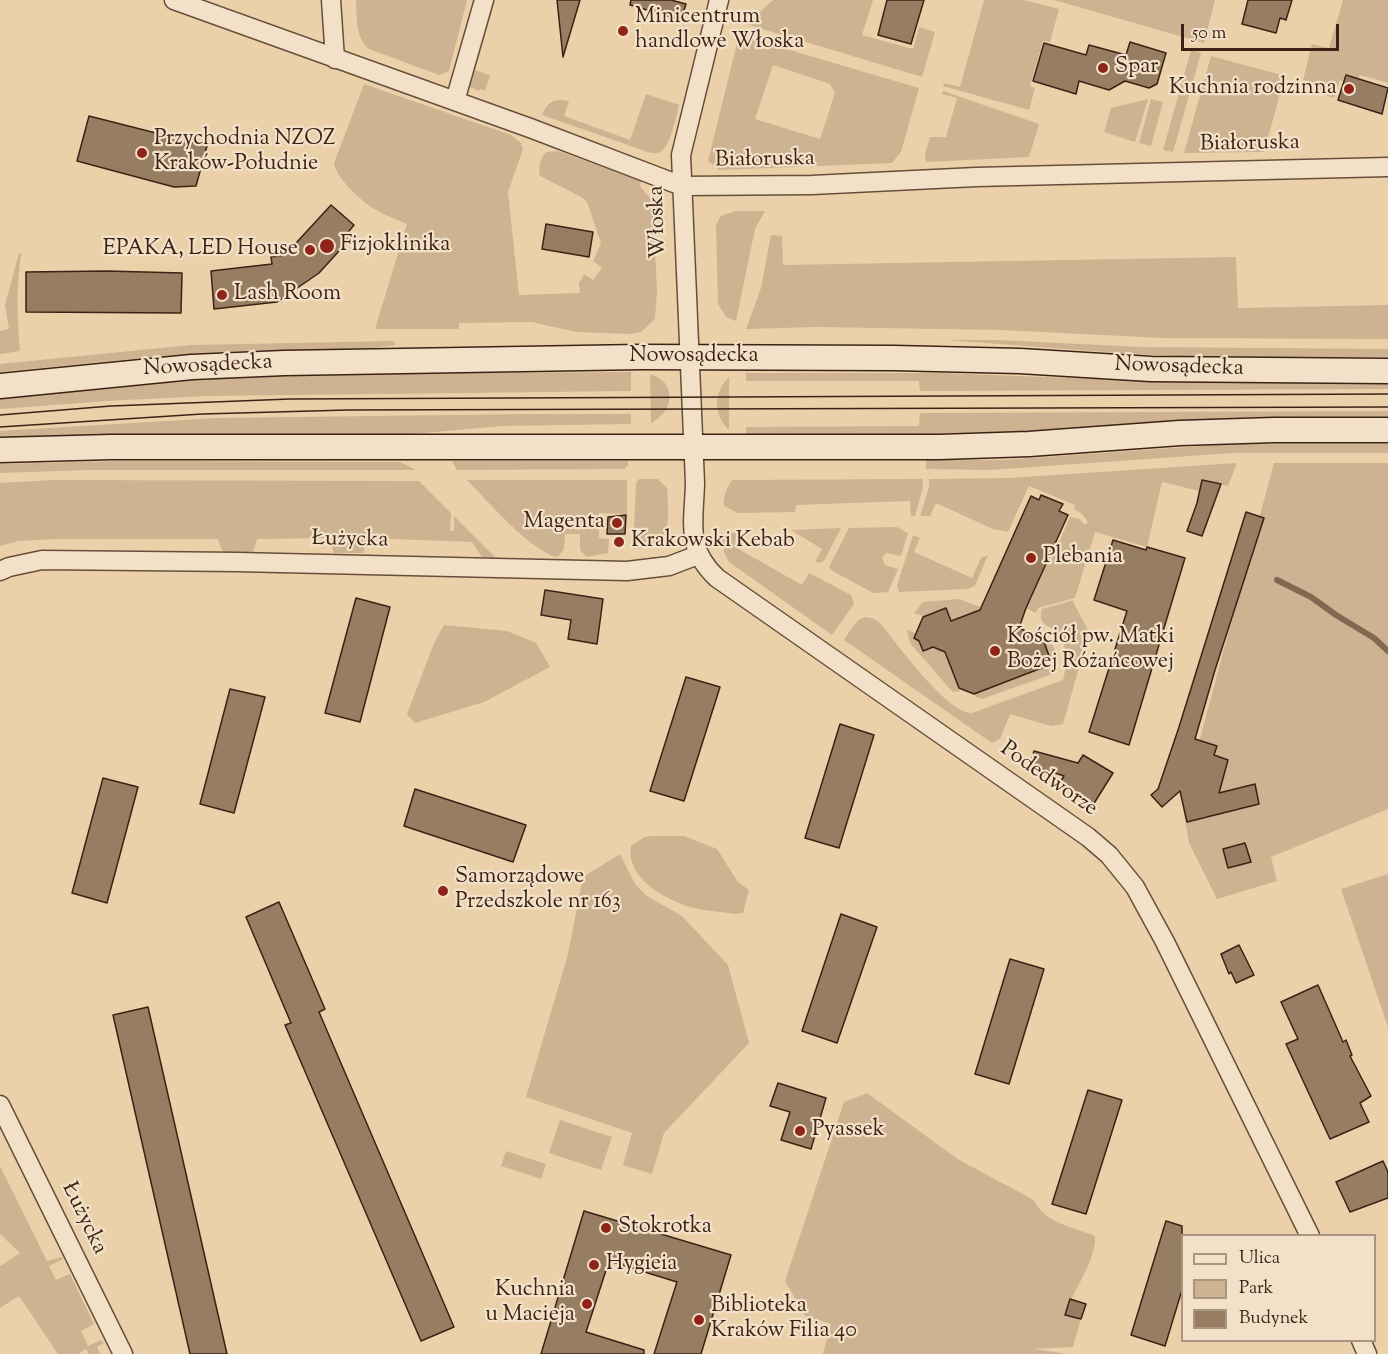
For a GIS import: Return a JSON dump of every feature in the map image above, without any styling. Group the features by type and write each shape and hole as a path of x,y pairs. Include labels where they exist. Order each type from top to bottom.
{"main road":[{"name":"Nowosądecka","path":"0,386 192,367 285,363 689,357 951,360 1151,369 1388,371"},
{"path":"0,450 111,447 940,447 1029,444 1192,433 1388,430"}],"street":[{"name":"Białoruska","path":"174,0 682,186 812,185 976,177 1388,167"},
{"path":"331,0 335,59"},
{"path":"455,101 484,0"},
{"name":"Włoska","path":"693,447 681,155 719,0"},
{"path":"693,447 694,538 698,555"},
{"name":"Łużycka","path":"0,570 42,560 627,571 669,566 698,555"},
{"name":"Podedworze","path":"698,555 717,578 1088,837 1109,855 1135,887 1165,942 1309,1234"},
{"name":"Łużycka","path":"0,1105 123,1354"}],"green space":[{"path":"356,0 467,0 449,71 439,75 369,49 359,33"},
{"path":"491,0 495,0 475,70 490,75 485,91 480,89 479,91 470,87 469,83"},
{"path":"773,0 873,0 862,35 913,49 919,27 935,32 922,77 746,24"},
{"path":"984,0 1024,0 1059,9 1050,42 1043,41 1030,86 1035,88 1029,110 943,86 944,83 960,87"},
{"path":"1054,0 1215,0 1204,43"},
{"path":"1343,0 1388,0 1388,83 1360,75 1356,85 1340,80 1334,98 1318,93 1319,85 1303,80 1312,44 1329,48"},
{"path":"739,35 919,88 901,152 892,163 719,170 708,161","holes":["773,65 830,84 835,93 820,139 755,119"]},
{"path":"1191,50 1201,53 1173,152 1163,150"},
{"path":"1211,56 1285,76 1264,152 1184,153"},
{"path":"364,84 511,135 521,143 523,149 508,192 519,295 580,293 579,283 584,274 593,280 602,268 593,261 601,243 587,202 540,176 540,163 546,152 558,151 641,181 640,186 650,198 653,208 657,291 655,319 641,332 631,334 576,332 532,322 459,323 459,329 375,329 407,224 364,202 344,182 334,163"},
{"path":"943,91 1039,124 1029,157 926,162 925,154 930,137 946,137 957,98 942,94"},
{"path":"646,94 679,105 667,144 657,153 647,152 542,115 552,102 569,101 564,116 630,140"},
{"path":"1148,99 1135,142 1104,132 1111,108"},
{"path":"1151,99 1163,102 1151,146 1139,143"},
{"path":"736,211 765,211 755,229 736,321 726,317 718,304 716,225 721,216"},
{"path":"771,235 782,236 783,265 1236,257 1238,308 1388,305 1388,339 1162,338 1002,330 816,327 746,329 761,288"},
{"path":"19,253 21,254 18,278 20,351 0,354 0,331 9,329 5,305"},
{"path":"946,340 997,340 1143,347 1388,349 1388,357 1196,357"},
{"path":"394,341 395,345 339,350 214,353 0,372 0,364 191,345"},
{"path":"631,372 631,391 207,396 0,409 0,398 188,378 282,374"},
{"path":"746,373 938,373 1178,382 1388,382 1388,389 920,391 919,381 746,381"},
{"path":"650,374 665,383 670,397 664,412 651,423"},
{"path":"729,377 729,430 720,418 717,404 720,390"},
{"path":"1388,411 1388,419 1244,419 1006,435 746,435 746,427 919,426 920,413"},
{"path":"631,414 631,424 502,426 391,436 0,440 0,431 217,418"},
{"path":"1230,444 1388,444 1388,453 1233,453 990,470 926,469 926,460 1002,460"},
{"path":"120,461 400,462 416,470 90,470 0,473 0,464"},
{"path":"452,461 628,461 628,465 624,469 457,470"},
{"path":"1237,463 1228,486 1202,480 1199,491 1162,482 1147,547 1095,532 1075,598 1038,608 1036,613 1026,608 1046,564 1049,565 1070,517 1079,519 1085,525 1088,522 1074,509 1075,505 1029,486 1008,532 993,529 936,503 930,516 920,516 929,487 929,479 1008,478"},
{"path":"1274,463 1388,463 1388,809 1271,857 1277,881 1217,899 1189,843 1180,790 1199,742"},
{"path":"639,479 658,479 667,488 668,521 662,537 655,543 633,549 636,483"},
{"path":"922,479 923,487 915,516 911,516 910,501 796,505 795,512 738,513 724,506 726,492 732,480"},
{"path":"53,480 419,481 451,513 450,531 454,531 454,516 496,558 482,557 472,542 367,538 363,553 334,553 329,538 257,539 253,553 223,553 218,539 58,539 18,541 0,546 0,483"},
{"path":"467,480 627,480 627,514 599,513 599,538 609,539 608,553 587,557 580,550 580,534 565,534 564,549 558,557 547,553 523,536"},
{"path":"897,527 908,533 901,556 886,553 882,558 885,565 898,569 888,592 873,593 829,567 849,528"},
{"path":"841,528 824,561 820,563 815,562 822,549 791,530"},
{"path":"736,532 735,547 802,585 809,573 851,595 854,604 832,635 729,562 724,552 722,537"},
{"path":"913,535 920,538 914,552 972,578 981,558 988,555 975,586 968,589 899,592 897,586"},
{"path":"959,599 981,607 980,610 951,621 946,608 923,616 914,613 923,602"},
{"path":"1074,600 1089,632 1063,724 1051,726 1010,714 1000,739 992,743 844,640 858,620 872,618 879,622 936,690 949,702 972,713 1063,680 1065,648 1061,637 1043,623 1041,615 1042,609"},
{"path":"444,625 507,631 536,643 550,667 484,702 415,723 407,714 434,643"},
{"path":"907,630 915,633 922,647 932,647 946,653 960,691 954,692 950,689 910,643"},
{"path":"1047,640 1053,646 1056,655 1055,673 982,699 976,697 974,693 1021,676 1024,668 1034,671 1052,665 1047,648 1044,647"},
{"path":"684,836 717,849 738,882 749,890 743,913 690,907 655,890 639,875 631,857 631,846 645,837"},
{"path":"620,854 635,884 647,896 682,916 728,965 749,1043 664,1133 652,1174 623,1165 632,1133 526,1097 568,954 583,877"},
{"path":"1388,874 1388,1027 1341,889"},
{"path":"867,1093 959,1160 1034,1200 1039,1208 1052,1219 1095,1236 1092,1256 1065,1314 1081,1319 1073,1347 1034,1349 1069,1354 823,1354 831,1324 805,1316 785,1281 844,1102"},
{"path":"560,1120 612,1137 601,1170 549,1153"},
{"path":"506,1151 546,1164 541,1179 501,1166"},
{"path":"0,1166 47,1261 62,1257 63,1259 49,1266 56,1280 70,1274 94,1324 81,1331 88,1346 101,1340 104,1343 97,1347 100,1354 89,1354 86,1349 78,1354 58,1354 19,1296 0,1308 0,1266 20,1253 0,1234"}],"building":[{"path":"557,0 580,0 563,57"},
{"path":"631,0 671,0 686,4 681,20 630,5"},
{"path":"887,0 924,0 911,44 878,35"},
{"path":"1248,0 1292,0 1286,20 1280,18 1276,33 1242,24"},
{"path":"1130,42 1166,53 1157,84 1149,88 1125,81 1109,90 1079,81 1076,94 1033,81 1044,43 1086,55 1089,45 1126,55"},
{"path":"1346,75 1388,88 1382,114 1338,100"},
{"name":"Przychodnia NZOZ Kraków-Południe","path":"89,116 207,146 196,186 174,187 77,161"},
{"path":"331,205 354,225 345,236 349,240 319,273 277,302 214,309 211,271 272,264 271,257 285,255"},
{"path":"546,224 593,232 589,257 542,249"},
{"path":"26,272 182,273 181,313 26,312"},
{"path":"1202,480 1221,484 1202,536 1187,531"},
{"path":"1041,495 1063,504 1059,511 1068,515 1019,628 1043,639 1052,664 974,694 959,688 945,652 933,647 923,651 919,641 914,638 923,617 946,608 951,621 980,610 1031,496 1039,500"},
{"path":"1246,512 1264,518 1195,739 1217,746 1214,755 1228,760 1219,793 1255,784 1259,804 1187,822 1180,791 1162,807 1151,795 1158,789 1179,727"},
{"name":"Magenta","path":"626,515 625,534 607,534 608,517"},
{"path":"1113,540 1185,558 1129,745 1089,732 1127,611 1094,600"},
{"path":"545,590 603,599 597,644 568,639 571,620 541,615"},
{"path":"356,598 390,607 360,722 325,713"},
{"path":"686,677 720,687 684,801 650,791"},
{"path":"230,689 265,697 234,813 200,804"},
{"path":"840,724 874,735 839,848 805,838"},
{"path":"1034,751 1078,763 1083,755 1113,773 1093,805 1059,784 1064,776 1030,765"},
{"path":"103,778 138,787 107,903 72,893"},
{"path":"415,789 526,825 513,862 404,826"},
{"path":"1245,843 1251,862 1228,868 1223,849"},
{"path":"279,902 325,1009 319,1012 454,1327 421,1341 285,1025 291,1023 246,917"},
{"path":"841,914 877,927 837,1043 802,1031"},
{"path":"1239,945 1254,975 1236,983 1231,972 1229,974 1221,954"},
{"path":"1010,959 1044,969 1009,1084 975,1074"},
{"path":"1318,985 1343,1042 1346,1040 1352,1055 1350,1056 1371,1096 1360,1103 1369,1122 1330,1139 1286,1044 1298,1039 1281,1002"},
{"path":"148,1007 227,1354 190,1354 113,1015"},
{"path":"778,1083 826,1098 811,1149 781,1140 790,1112 770,1106"},
{"path":"1088,1090 1122,1100 1086,1214 1052,1204"},
{"path":"1383,1161 1388,1172 1388,1198 1350,1212 1336,1182"},
{"path":"584,1211 731,1255 701,1354 654,1354 677,1282 609,1261 586,1332 644,1350 644,1354 541,1354"},
{"path":"1166,1221 1182,1226 1181,1293 1165,1346 1131,1335"},
{"path":"1070,1299 1086,1304 1081,1319 1065,1315"}],"waterway":[{"path":"1277,580 1311,597 1374,638 1388,651"}],"tram line":[{"path":"0,415 111,406 290,399 1388,394"},
{"path":"0,427 202,414 348,410 1388,407"}],"place":[{"name":"Minicentrum handlowe Włoska","path":"623,31"},
{"name":"Spar","path":"1103,68"},
{"name":"Kuchnia rodzinna","path":"1349,89"},
{"name":"Przychodnia NZOZ Kraków-Południe","path":"142,153"},
{"name":"Fizjoklinika","path":"327,246"},
{"name":"EPAKA, LED House","path":"310,250"},
{"name":"Lash Room","path":"222,295"},
{"name":"Magenta","path":"617,523"},
{"name":"Krakowski Kebab","path":"619,542"},
{"name":"Plebania","path":"1031,558"},
{"name":"Kościół pw. Matki Bożej Różańcowej","path":"995,651"},
{"name":"Samorządowe Przedszkole nr 163","path":"443,891"},
{"name":"Pyassek","path":"800,1131"},
{"name":"Stokrotka","path":"606,1228"},
{"name":"Hygieia","path":"594,1265"},
{"name":"Kuchnia u Macieja","path":"587,1304"},
{"name":"Biblioteka Kraków Filia 40","path":"699,1320"}]}
